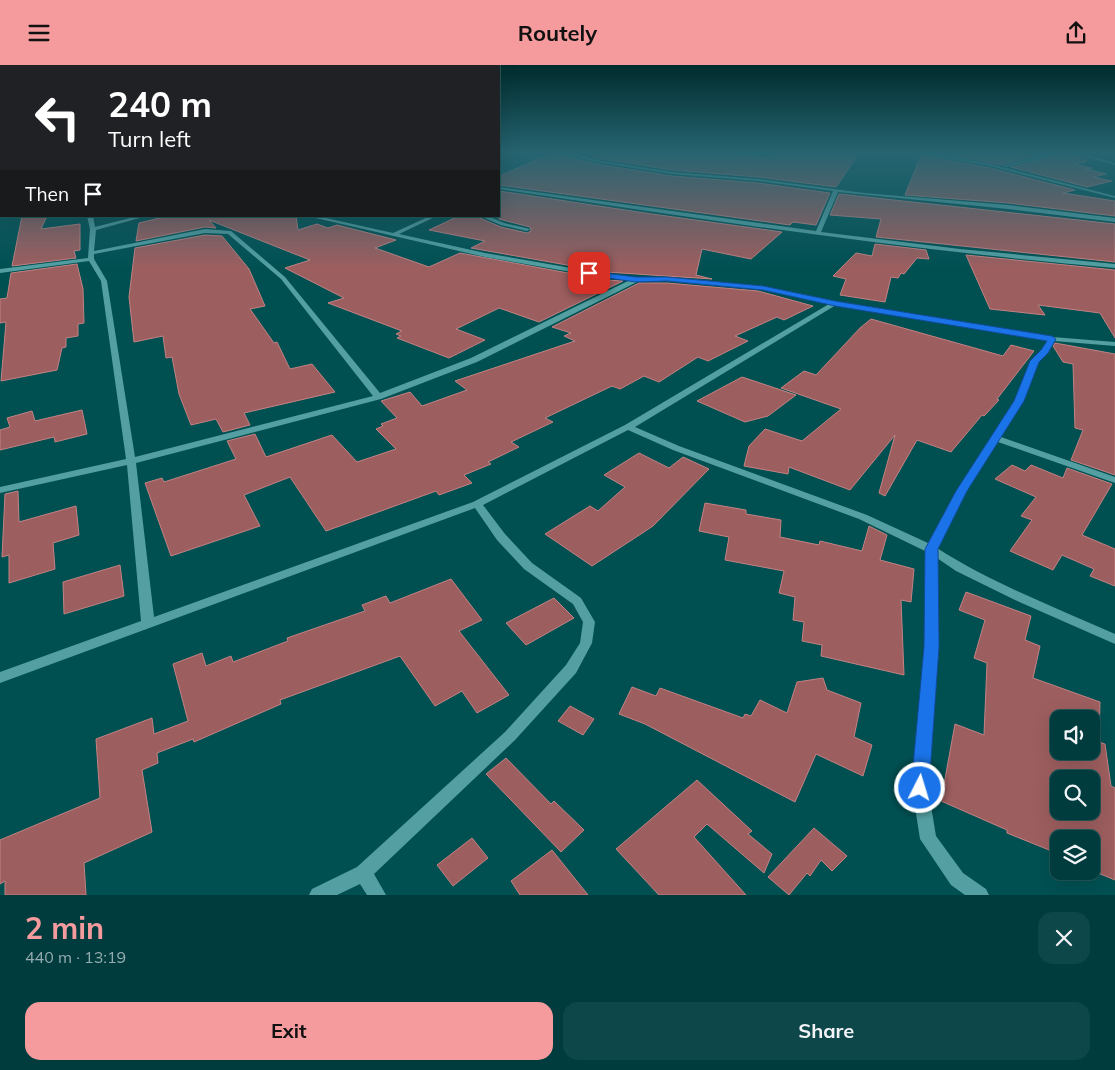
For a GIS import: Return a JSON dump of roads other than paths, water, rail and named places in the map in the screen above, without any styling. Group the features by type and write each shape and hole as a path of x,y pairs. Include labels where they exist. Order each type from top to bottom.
{"street":[{"path":"519,191 818,233 1036,260 1115,266"},
{"path":"818,233 836,191"},
{"path":"843,191 1115,220"},
{"path":"1091,191 1115,197"},
{"path":"90,217 92,256 104,281 131,461 148,625"},
{"path":"92,229 141,217"},
{"path":"313,217 485,255 606,276 636,279 667,279 763,288 835,303 1052,339 1115,344"},
{"path":"393,235 433,217"},
{"path":"485,217 503,224 527,229"},
{"path":"0,271 92,256 205,231 229,232 283,277 378,397"},
{"path":"0,490 131,461 378,397 474,360 636,279"},
{"path":"0,678 477,504 628,427 835,303"},
{"path":"980,895 957,879 928,839 920,788 932,647 931,549 962,491 1019,401 1034,361 1045,351 1052,339"},
{"path":"628,427 685,451 863,517 931,549 960,568 1019,597 1115,639"},
{"path":"995,438 1115,480"},
{"path":"318,895 363,873 510,736 572,669 586,643 589,622 577,601 528,566 501,537 477,504"},
{"path":"363,873 377,895"}]}
